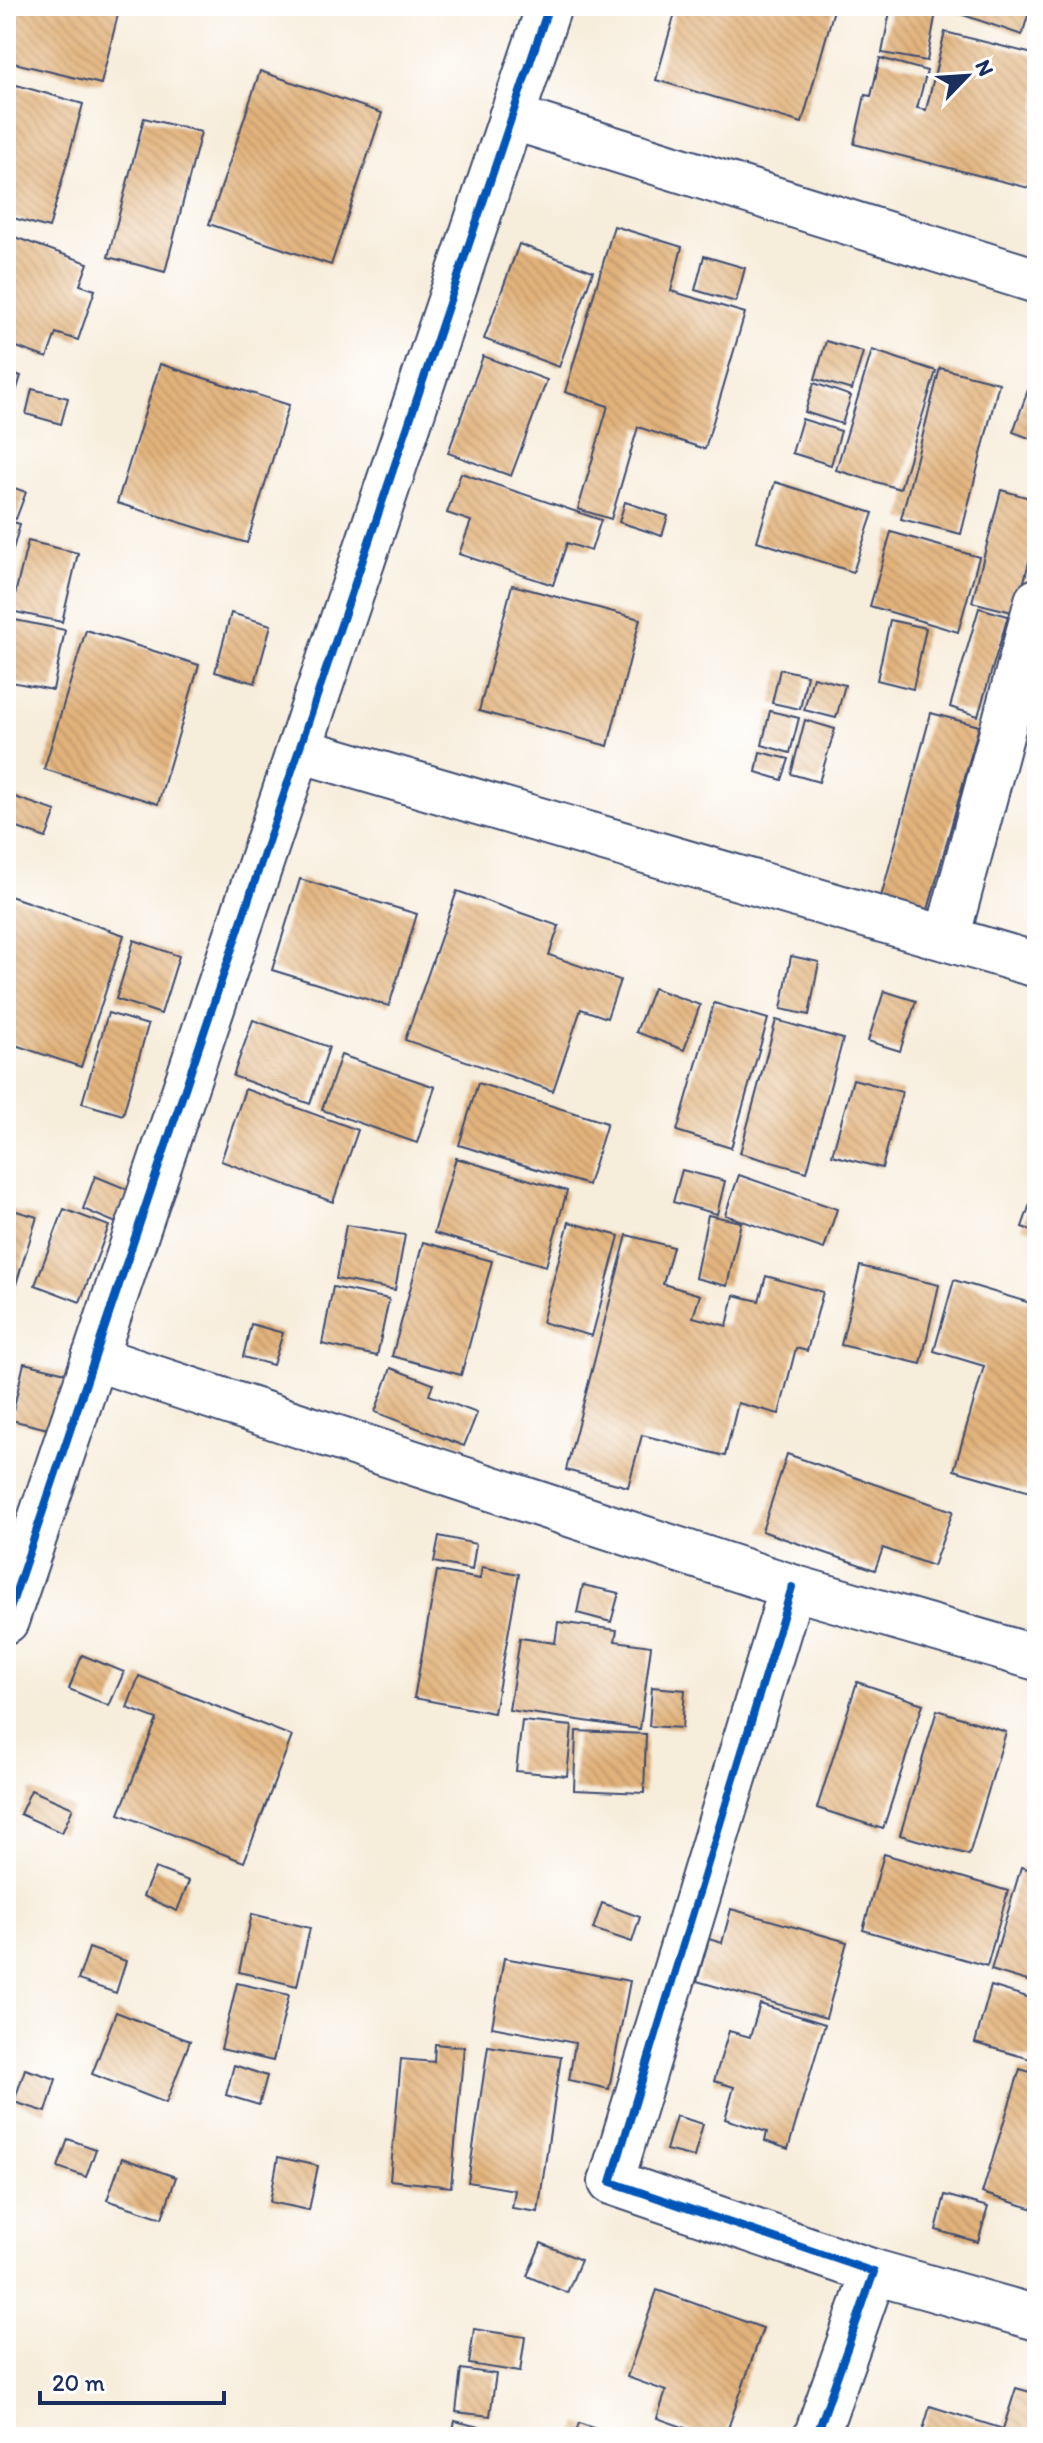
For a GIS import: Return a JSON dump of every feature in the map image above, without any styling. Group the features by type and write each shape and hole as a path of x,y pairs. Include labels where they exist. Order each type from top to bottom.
{"street":[{"path":"6,1621 549,6"},
{"path":"511,117 1037,281"},
{"path":"947,938 1037,601"},
{"path":"299,750 1037,965"},
{"path":"94,1358 792,1587 1037,1658"},
{"path":"792,1587 611,2182 874,2272 1037,2318"},
{"path":"816,2437 874,2272"}],"building":[{"path":"6,6 120,6 101,84 6,61"},
{"path":"677,6 835,6 802,123 656,80"},
{"path":"891,6 936,12 927,61 882,53"},
{"path":"937,6 1031,6 1022,35"},
{"path":"945,32 1037,55 1037,190 854,144 865,95 871,96 880,58 927,71 917,108 926,110"},
{"path":"260,71 382,113 331,265 209,224"},
{"path":"6,82 83,104 49,228 6,216"},
{"path":"144,118 201,132 165,272 108,257"},
{"path":"614,226 682,247 671,291 745,313 705,449 638,427 611,519 578,509 608,406 565,392"},
{"path":"6,234 88,263 80,285 95,290 78,340 56,333 47,358 11,345 6,357"},
{"path":"519,244 593,271 559,367 484,339"},
{"path":"704,256 745,268 736,302 695,290"},
{"path":"826,341 863,352 852,390 815,379"},
{"path":"872,350 936,371 900,489 836,470"},
{"path":"483,356 547,380 511,476 448,453"},
{"path":"160,364 289,405 247,543 117,503"},
{"path":"940,368 999,383 961,534 901,519"},
{"path":"6,371 21,376 7,420 6,420"},
{"path":"1033,376 1037,377 1037,441 1013,432"},
{"path":"814,383 851,396 842,424 805,412"},
{"path":"32,389 68,398 61,424 26,414"},
{"path":"802,419 841,431 831,465 792,453"},
{"path":"461,473 601,520 591,551 567,543 553,585 459,554 471,521 447,513"},
{"path":"775,482 873,513 853,572 757,541"},
{"path":"6,485 26,492 16,519 6,515"},
{"path":"1001,490 1037,500 1037,530 1016,613 972,602"},
{"path":"625,502 668,516 662,536 619,522"},
{"path":"6,520 20,524 7,571 6,571"},
{"path":"891,532 979,557 958,632 870,606"},
{"path":"28,541 78,553 62,622 11,611"},
{"path":"512,585 640,619 608,746 479,711"},
{"path":"979,608 1008,616 978,716 950,707"},
{"path":"231,613 271,625 255,683 215,672"},
{"path":"10,619 65,630 53,690 6,681"},
{"path":"890,620 926,628 913,689 877,680"},
{"path":"86,630 199,665 158,804 44,769"},
{"path":"780,669 807,675 800,709 772,703"},
{"path":"813,677 845,685 836,718 804,710"},
{"path":"770,711 799,718 790,753 762,745"},
{"path":"931,713 979,726 928,910 881,897"},
{"path":"805,720 835,729 819,782 791,774"},
{"path":"760,752 789,759 782,780 756,772"},
{"path":"6,794 56,811 46,838 6,824"},
{"path":"300,879 417,914 389,1006 272,970"},
{"path":"457,891 559,926 549,955 620,980 607,1018 581,1009 553,1091 405,1040"},
{"path":"10,896 124,935 81,1067 6,1042 6,906"},
{"path":"134,940 179,956 161,1014 116,999"},
{"path":"791,956 819,962 809,1015 781,1009"},
{"path":"653,988 700,1005 684,1050 636,1032"},
{"path":"884,991 916,1001 900,1051 868,1041"},
{"path":"714,1003 768,1019 731,1148 677,1131"},
{"path":"108,1013 148,1025 123,1115 82,1103"},
{"path":"253,1020 329,1047 310,1104 233,1076"},
{"path":"776,1020 843,1039 807,1172 740,1153"},
{"path":"341,1055 435,1087 417,1143 322,1110"},
{"path":"853,1079 902,1092 882,1168 832,1155"},
{"path":"478,1083 607,1123 588,1185 459,1145"},
{"path":"245,1089 358,1130 333,1202 221,1161"},
{"path":"456,1158 567,1191 546,1266 434,1233"},
{"path":"682,1170 725,1181 717,1214 673,1202"},
{"path":"739,1175 837,1209 824,1249 725,1215"},
{"path":"95,1176 129,1190 116,1223 83,1209"},
{"path":"1037,1184 1037,1232 1022,1227"},
{"path":"6,1208 37,1217 7,1313 6,1313"},
{"path":"64,1209 109,1226 80,1302 35,1285"},
{"path":"708,1215 741,1222 727,1286 695,1278"},
{"path":"569,1222 619,1236 592,1336 542,1322"},
{"path":"346,1225 405,1235 395,1290 336,1279"},
{"path":"627,1235 673,1247 663,1284 700,1295 693,1317 727,1326 734,1295 759,1301 766,1276 823,1292 807,1351 796,1348 779,1414 738,1403 725,1456 642,1435 628,1487 566,1470"},
{"path":"423,1242 492,1261 461,1375 392,1356"},
{"path":"860,1266 939,1285 921,1364 841,1345"},
{"path":"954,1280 1037,1305 1037,1494 954,1470 984,1366 934,1351"},
{"path":"333,1287 389,1299 377,1356 322,1344"},
{"path":"251,1324 283,1333 273,1365 243,1357"},
{"path":"24,1363 66,1373 52,1430 11,1420"},
{"path":"391,1368 433,1384 429,1395 477,1413 464,1446 375,1412"},
{"path":"787,1454 953,1511 933,1566 883,1548 875,1570 762,1531"},
{"path":"439,1536 476,1544 472,1570 434,1562"},
{"path":"482,1567 519,1574 494,1713 414,1698 437,1571 480,1579"},
{"path":"583,1585 619,1593 611,1622 577,1613"},
{"path":"558,1622 617,1630 615,1641 651,1646 640,1729 509,1710 520,1638 555,1643"},
{"path":"82,1655 124,1672 109,1706 69,1689"},
{"path":"139,1676 292,1736 244,1862 119,1814 157,1719 127,1708"},
{"path":"857,1682 923,1704 883,1829 817,1808"},
{"path":"652,1687 685,1690 682,1728 649,1726"},
{"path":"937,1710 1006,1732 969,1855 900,1835"},
{"path":"522,1721 572,1726 567,1776 516,1771"},
{"path":"576,1731 646,1734 644,1793 574,1790"},
{"path":"31,1790 73,1808 62,1833 20,1814"},
{"path":"884,1854 1008,1891 987,1966 863,1930"},
{"path":"1021,1867 1037,1872 1037,1984 991,1970"},
{"path":"155,1868 189,1881 177,1911 143,1896"},
{"path":"602,1903 640,1917 632,1942 593,1929"},
{"path":"731,1909 847,1942 826,2018 697,1981 709,1939 722,1943"},
{"path":"252,1914 310,1928 297,1986 239,1972"},
{"path":"89,1948 126,1961 116,1993 78,1980"},
{"path":"504,1958 630,1981 609,2089 569,2080 575,2043 492,2027"},
{"path":"237,1983 289,1995 273,2061 221,2049"},
{"path":"991,1986 1037,2000 1037,2061 975,2043"},
{"path":"760,2004 825,2024 788,2149 765,2141 767,2132 725,2119 734,2087 714,2081 729,2031 750,2037"},
{"path":"116,2012 190,2041 166,2103 92,2074"},
{"path":"435,2044 464,2047 451,2187 390,2180 401,2059 434,2062"},
{"path":"488,2046 561,2057 538,2212 512,2208 515,2190 468,2182"},
{"path":"234,2065 267,2076 259,2105 226,2095"},
{"path":"25,2069 56,2079 46,2112 14,2102"},
{"path":"1020,2069 1037,2074 1037,2210 982,2193"},
{"path":"676,2116 703,2124 694,2157 666,2150"},
{"path":"68,2139 96,2149 86,2177 58,2167"},
{"path":"278,2157 318,2166 309,2210 270,2202"},
{"path":"122,2158 176,2177 162,2218 107,2200"},
{"path":"945,2195 988,2207 978,2242 936,2230"},
{"path":"541,2243 581,2260 567,2293 527,2276"},
{"path":"657,2290 763,2328 725,2437 711,2437 657,2418 666,2391 627,2377"},
{"path":"474,2329 525,2337 520,2372 469,2364"},
{"path":"461,2369 496,2374 490,2416 456,2412"},
{"path":"1016,2388 1037,2394 1037,2437 921,2437 930,2406 1003,2429"},
{"path":"455,2421 515,2436 515,2437 451,2437"},
{"path":"579,2423 618,2437 574,2437"},
{"path":"529,2428 553,2436 553,2437 526,2437"}],"cycle path":[{"path":"6,1621 549,6"},
{"path":"792,1587 611,2182 874,2272 816,2437"}]}
